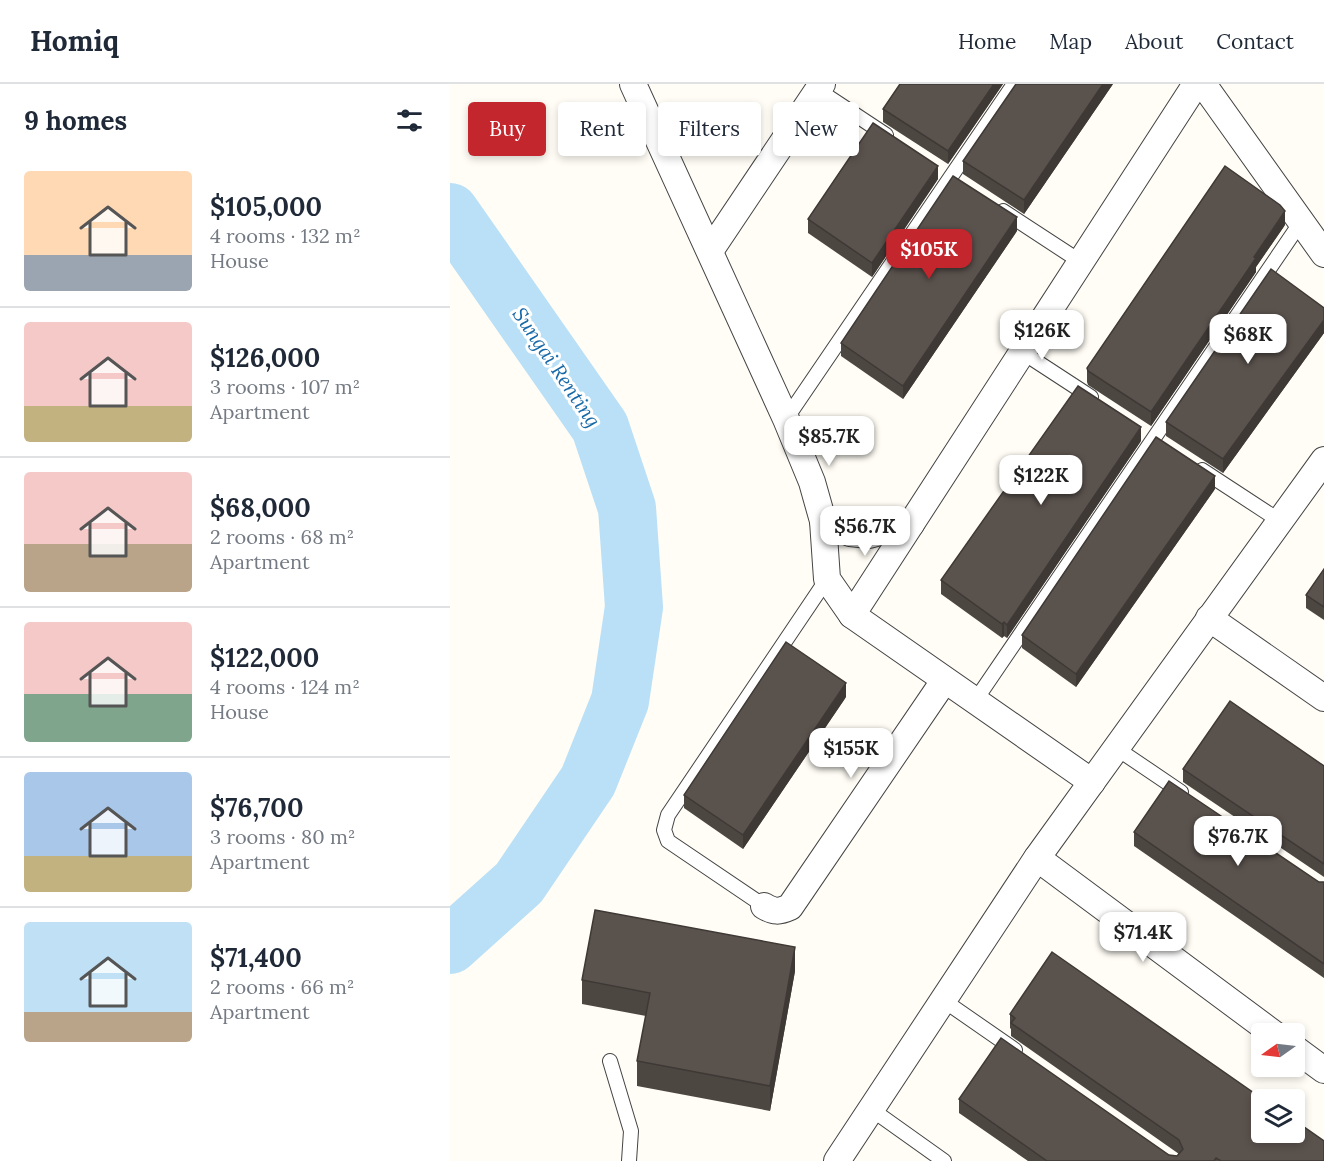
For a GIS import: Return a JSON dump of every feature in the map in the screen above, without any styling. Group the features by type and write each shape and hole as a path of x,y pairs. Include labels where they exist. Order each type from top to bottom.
{"street":[{"path":"852,615 1196,84"},
{"path":"1203,84 1324,254"},
{"path":"635,85 786,419 812,482 823,522 827,579 852,615 1092,782"},
{"path":"710,251 820,87"},
{"path":"837,1161 1037,858 1324,460"},
{"path":"823,522 850,533 868,535 911,524"},
{"path":"1209,618 1324,698"},
{"path":"764,906 773,911 790,907 944,681"},
{"path":"1037,858 1259,1023"},
{"path":"1305,1056 1324,1070"}],"lane":[{"path":"786,419 1014,84"},
{"path":"820,87 894,140"},
{"path":"991,203 1081,262"},
{"path":"975,701 1301,222"},
{"path":"1022,352 1107,408"},
{"path":"1192,464 1280,521"},
{"path":"764,906 668,841 664,830 668,815 827,579"},
{"path":"1116,748 1195,801"},
{"path":"943,1000 1030,1060"},
{"path":"610,1061 631,1131 629,1161"},
{"path":"871,1109 944,1161"}],"building":[{"path":"900,84 994,84 948,151 883,109"},
{"path":"1016,84 1103,84 1024,200 963,161"},
{"path":"873,123 938,166 872,263 808,219 851,156 859,156 859,144"},
{"path":"1225,166 1280,205 1285,211 1254,257 1256,258 1151,412 1088,371 1087,368"},
{"path":"953,176 1017,217 903,386 841,343"},
{"path":"1271,269 1324,308 1324,320 1223,459 1166,422"},
{"path":"1078,386 1141,427 1007,625 1004,622 1002,624 941,580"},
{"path":"1156,437 1215,476 1076,674 1022,635"},
{"path":"1324,569 1324,607 1306,595"},
{"path":"786,642 846,683 743,835 684,795"},
{"path":"1230,701 1324,766 1324,864 1183,769"},
{"path":"1169,781 1319,882 1324,882 1324,964 1134,832"},
{"path":"595,910 795,947 770,1086 637,1061 650,993 582,980"},
{"path":"1052,952 1251,1091 1251,1143 1305,1143 1305,1128 1324,1141 1324,1161 1221,1161 1216,1158 1214,1161 1047,1161 959,1099 1001,1038 1169,1155 1177,1156 1183,1149 1179,1140 1011,1023 1015,1018 1010,1014"}],"waterway":[{"name":"Sungai Renting","path":"450,212 600,427 627,508 634,607 620,701 588,781 519,883 450,945"}]}
